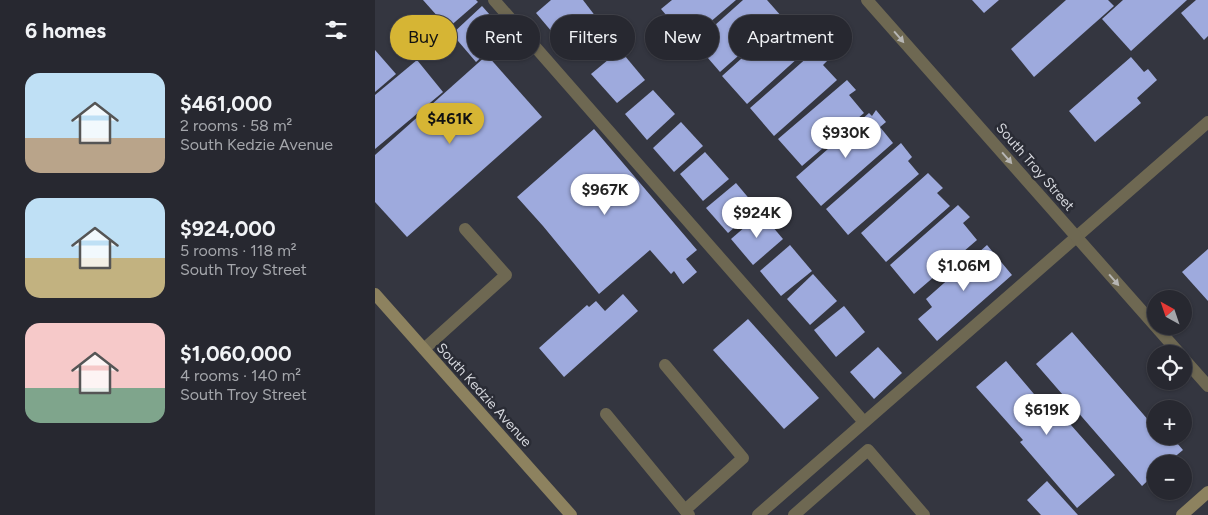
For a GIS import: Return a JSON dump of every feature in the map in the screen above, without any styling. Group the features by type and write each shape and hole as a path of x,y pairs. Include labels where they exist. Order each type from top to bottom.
{"main road":[{"name":"South Kedzie Avenue","path":"375,294 571,515"},
{"path":"1182,515 1208,492"}],"street":[{"path":"494,0 863,422"},
{"name":"South Troy Street","path":"867,0 1171,345"},
{"path":"757,515 1208,122"},
{"path":"424,349 506,275 465,229"},
{"path":"606,414 687,512 743,458 665,365"},
{"path":"1192,367 1208,386"},
{"path":"794,515 869,450 924,515"}],"building":[{"path":"423,0 476,0 478,2 457,20 457,15 436,15"},
{"path":"551,0 583,0 594,15 550,15 550,30 540,18 540,15 536,13"},
{"path":"672,0 736,0 718,15 666,15 661,9"},
{"path":"743,0 767,0 780,15 729,15 729,60 734,60 720,72 710,60 719,60 719,22"},
{"path":"972,0 999,0 984,13"},
{"path":"1066,0 1108,0 1114,6 1034,77 1011,49"},
{"path":"1123,0 1187,0 1131,51 1102,19"},
{"path":"1196,0 1208,0 1208,36 1204,40 1181,13"},
{"path":"482,6 490,15 472,15"},
{"path":"467,20 467,52 457,40 457,29"},
{"path":"375,50 396,74 375,92"},
{"path":"1131,57 1144,72 1148,69 1157,80 1137,98 1141,103 1095,142 1069,111"},
{"path":"417,60 443,92 375,149 375,95"},
{"path":"481,60 491,60 542,117 407,237 375,202 375,155"},
{"path":"608,60 628,60 645,80 617,103 591,74"},
{"path":"740,60 796,60 747,104 722,76"},
{"path":"804,60 828,60 823,65 837,80 774,136 750,108"},
{"path":"847,80 856,90 849,95 864,113 802,166 778,139"},
{"path":"653,90 675,114 647,140 625,114"},
{"path":"876,110 886,122 880,127 893,143 821,206 796,177 869,113 872,116"},
{"path":"681,122 703,146 674,172 653,148"},
{"path":"594,129 697,250 686,259 697,272 683,284 674,271 671,274 650,250 599,294 517,197"},
{"path":"901,143 912,157 908,161 919,174 848,235 826,209"},
{"path":"705,152 729,179 703,201 680,174"},
{"path":"928,173 943,188 937,193 950,206 886,262 861,233"},
{"path":"736,183 757,208 728,233 706,208"},
{"path":"958,205 970,217 963,223 977,240 914,294 890,265"},
{"path":"761,213 783,239 753,265 731,239"},
{"path":"790,245 812,271 781,296 760,271"},
{"path":"987,245 1012,275 937,341 918,319 932,307 926,299"},
{"path":"1208,249 1208,301 1182,272"},
{"path":"813,274 837,301 810,325 787,299"},
{"path":"623,294 638,311 564,377 539,348 587,305 589,307 596,301 605,311"},
{"path":"844,306 865,332 836,357 814,330"},
{"path":"748,319 819,398 784,429 713,350"},
{"path":"1072,332 1147,419 1147,445 1179,445 1183,450 1177,455 1147,455 1147,481 1142,486 1036,364"},
{"path":"878,347 902,373 874,399 850,372"},
{"path":"1006,361 1050,413 1056,408 1115,475 1077,508 1020,442 1023,440 976,387"},
{"path":"1047,481 1078,515 1041,515 1027,500"}]}
